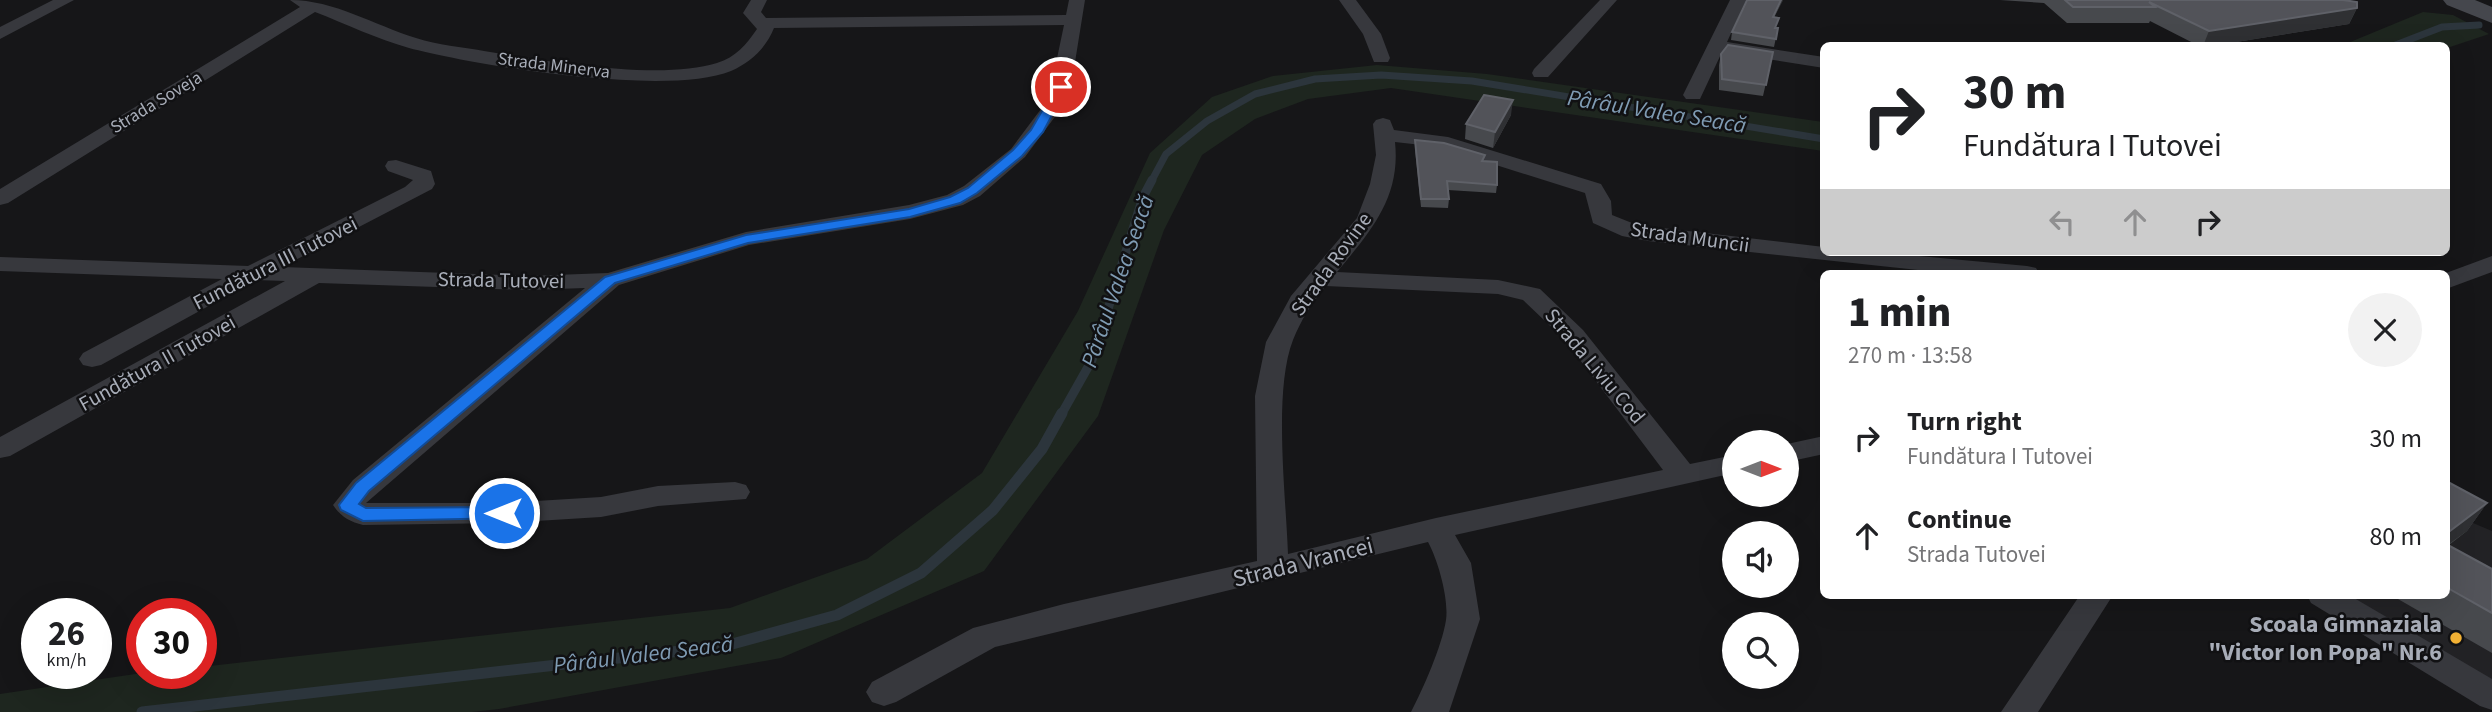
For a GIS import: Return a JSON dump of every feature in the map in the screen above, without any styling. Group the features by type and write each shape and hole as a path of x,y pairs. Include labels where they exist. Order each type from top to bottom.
{"main road":[{"path":"2455,0 2485,13"}],"street":[{"path":"0,34 66,0"},
{"path":"759,0 752,13 762,23 1075,10"},
{"path":"1347,0 1372,34 1381,58"},
{"path":"1541,73 1609,0"},
{"path":"1693,95 1738,0"},
{"name":"Strada Minerva","path":"306,3 412,43 434,48 573,68 658,76 691,74 732,64 747,55 766,29 762,23"},
{"name":"Strada Soveja","path":"0,198 306,3"},
{"name":"Strada Tutovei","path":"0,264 528,283 610,280 746,239 910,212 955,200 972,191 1018,153 1036,132 1061,87 1075,10"},
{"path":"1716,46 1820,62"},
{"name":"Strada Muncii","path":"1384,130 1441,142 1593,189 1600,201 1601,218 1615,226 1653,234 1820,254"},
{"name":"Strada Rovine","path":"1273,570 1269,396 1279,342 1300,301 1368,220 1381,184 1386,155 1384,130"},
{"name":"Fundătura III Tutovei","path":"92,359 424,184 423,176 397,166"},
{"name":"Strada Muncii","path":"1838,256 1992,270"},
{"path":"2450,280 2492,263"},
{"name":"Fundătura II Tutovei","path":"0,449 313,276"},
{"name":"Strada Liviu Cod","path":"1321,278 1498,287 1531,294 1574,335 1683,475"},
{"path":"610,280 363,487 348,505 363,514 504,513 601,507 658,496 735,492"},
{"path":"1799,450 1820,446"},
{"name":"Strada Vrancei","path":"884,692 985,637 1064,615 1722,467"},
{"path":"1429,712 1434,707 1463,619 1455,563 1436,529"},
{"path":"2019,712 2094,599"},
{"path":"2330,599 2492,696"}],"shaded area":[{"path":"2423,12 2453,15 2489,34 2450,47 2450,42 2350,42"},
{"path":"1377,65 1487,74 1820,122 1820,151 1391,88 1308,99 1255,119 1202,155 1164,230 1098,416 984,571 781,658 499,709 472,712 0,712 0,694 34,689 112,689 112,677 126,675 126,689 217,689 217,665 730,608 867,559 982,473 1078,311 1150,153 1212,97 1273,76"},
{"name":"Scoala Gimnaziala \"Victor Ion Popa\" Nr.6","path":"2450,513 2492,531 2492,681 2355,599 2450,599"}],"building":[{"path":"1747,0 1781,0 1773,17 1779,18 1775,28 1778,28 1776,39 1732,32"},
{"path":"2065,0 2343,0 2357,2 2357,8 2209,31 2149,2 2155,7 2073,7"},
{"path":"1728,45 1773,52 1766,85 1722,79 1721,54"},
{"path":"1484,95 1513,100 1495,132 1466,124"},
{"path":"1415,140 1444,143 1485,155 1482,161 1497,162 1497,185 1447,181 1449,199 1421,199"},
{"path":"2450,483 2487,503 2450,531"},
{"path":"2450,546 2492,569 2492,613 2450,589"}],"waterway":[{"name":"Pârâul Valea Seacă","path":"2403,42 2442,27 2479,25"},
{"name":"Pârâul Valea Seacă","path":"1151,182 1166,154 1207,121 1255,94 1315,79 1381,75 1472,81 1820,138"},
{"name":"Pârâul Valea Seacă","path":"1061,415 1092,360 1143,197 1152,180"},
{"name":"Pârâul Valea Seacă","path":"142,712 725,646 837,615 921,573 993,510 1042,449 1062,413"}],"place":[{"name":"Scoala Gimnaziala \"Victor Ion Popa\" Nr.6","path":"2456,638"}],"route":[{"path":"504,513 363,514 348,505 363,487 610,280 746,239 812,226 910,212 955,200 972,191 1018,153 1051,110 1061,87"}]}
